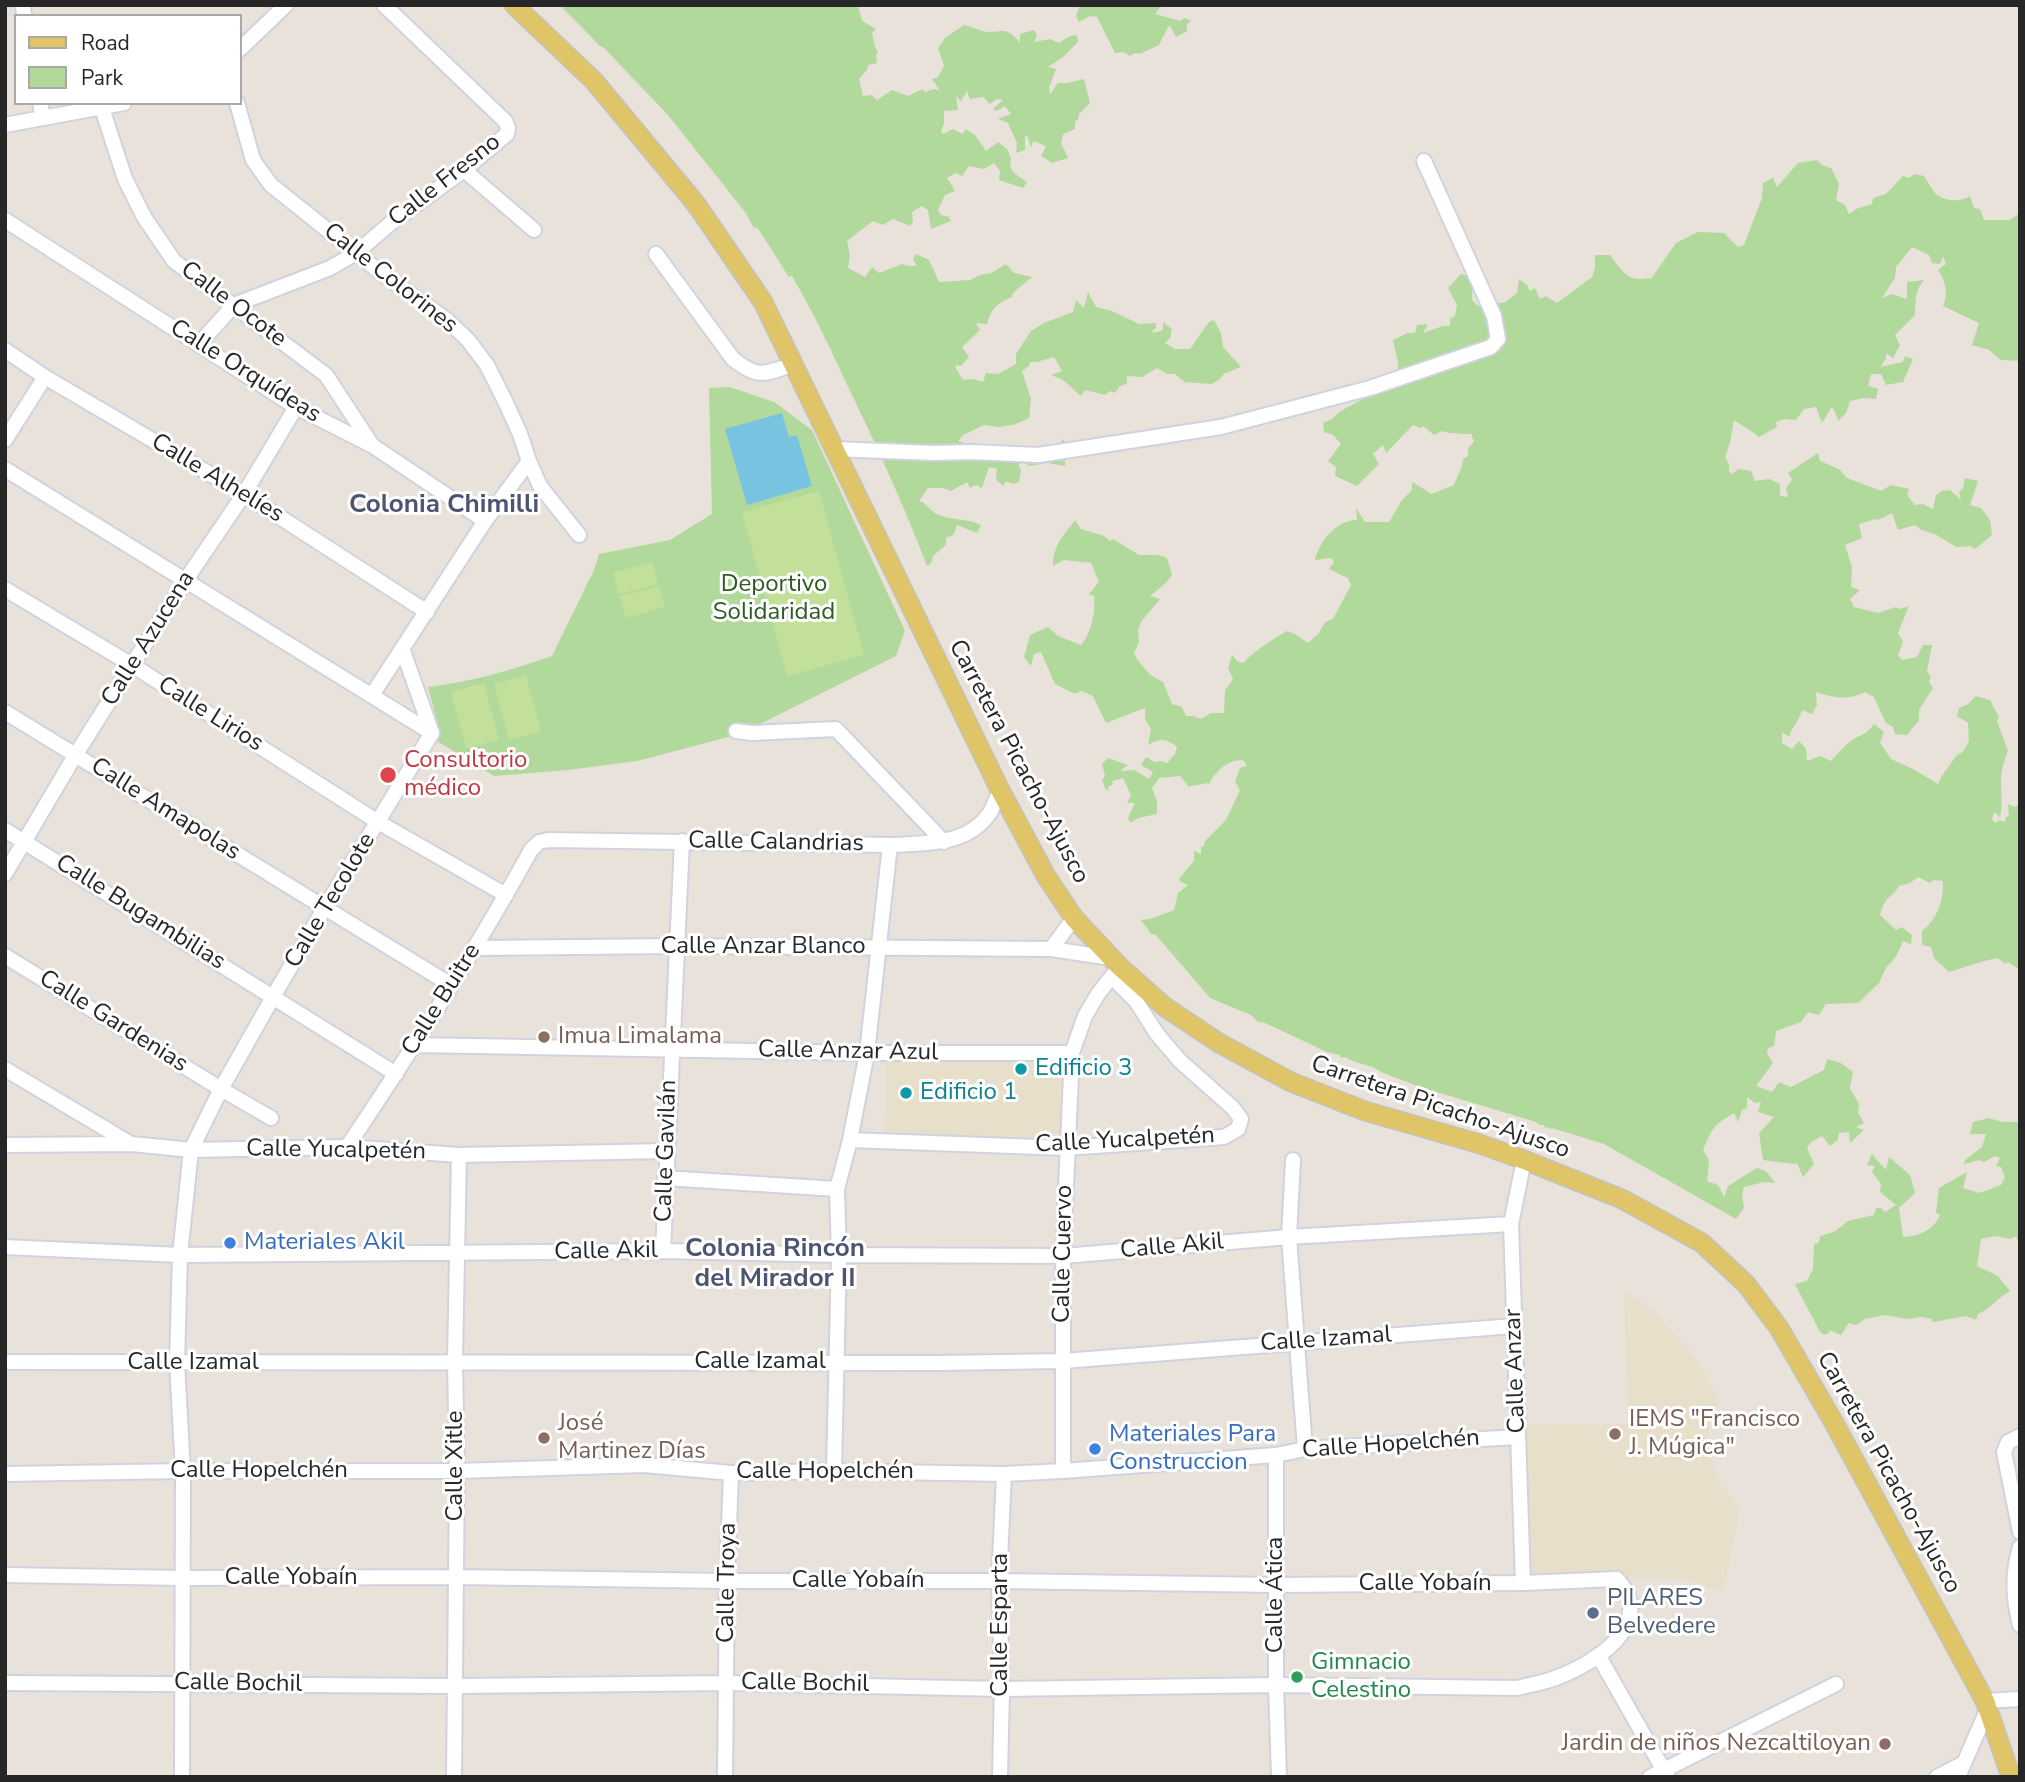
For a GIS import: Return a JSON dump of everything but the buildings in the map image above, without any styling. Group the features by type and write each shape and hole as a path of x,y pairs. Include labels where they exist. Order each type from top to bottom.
{"main road":[{"name":"Carretera Picacho-Ajusco","path":"514,5 594,81 696,204 763,302 1000,790 1046,876 1074,918 1114,967 1165,1007 1219,1043 1292,1082 1365,1111 1480,1144 1524,1160 1622,1199 1702,1243 1745,1284 1779,1328 1833,1421 1987,1704 2011,1777"}],"street":[{"path":"242,47 286,5"},
{"name":"Calle Fresno","path":"199,344 234,305 330,268 356,253 507,134 505,121 384,5"},
{"path":"5,125 42,110 115,105"},
{"name":"Calle Colorines","path":"238,105 253,160 271,185 356,253 448,321 468,340 487,365 505,401 540,486 579,535"},
{"name":"Calle Ocote","path":"102,108 125,179 144,217 174,261 326,375 373,446"},
{"path":"833,449 1038,455 1222,427 1370,388 1491,347 1498,340 1494,316 1424,162"},
{"path":"464,170 534,230"},
{"name":"Calle Orquídeas","path":"5,220 296,407 373,446 485,521"},
{"path":"656,254 733,359 749,372 764,373 792,365"},
{"name":"Calle Alhelíes","path":"5,349 46,377 244,494 427,612"},
{"path":"5,440 46,377"},
{"name":"Calle Azucena","path":"5,874 76,754 244,494 296,407"},
{"path":"372,695 485,521 529,461"},
{"path":"5,469 432,733"},
{"name":"Calle Lirios","path":"5,589 132,665 378,822 506,895"},
{"path":"402,648 432,733"},
{"name":"Calle Amapolas","path":"5,712 451,985"},
{"path":"736,731 752,733 836,729 944,842"},
{"name":"Calle Tecolote","path":"191,1150 221,1089 324,909 432,733"},
{"name":"Calle Calandrias","path":"531,849 539,842 548,840 890,845 944,842 977,828 990,811 1000,790"},
{"name":"Calle Bugambilias","path":"5,830 396,1074"},
{"name":"Calle Gavilán","path":"663,1251 682,841"},
{"path":"834,1471 839,1255 837,1189 850,1140 867,1053 890,845"},
{"name":"Calle Buitre","path":"347,1147 475,948 531,849"},
{"path":"1051,949 1074,918"},
{"name":"Calle Anzar Blanco","path":"475,948 676,946 1051,949 1114,967"},
{"name":"Calle Gardenias","path":"5,956 271,1118"},
{"name":"Calle Cuervo","path":"1063,1471 1063,1256 1072,1053 1085,1016 1114,967"},
{"name":"Calle Yucalpetén","path":"850,1140 1066,1148 1224,1137 1238,1129 1241,1119 1233,1108 1180,1061 1157,1034 1114,967"},
{"name":"Calle Anzar Azul","path":"415,1045 867,1053 1072,1053"},
{"path":"5,1069 132,1144"},
{"name":"Calle Yucalpetén","path":"5,1145 132,1144 191,1150 347,1147 459,1156 667,1151"},
{"path":"182,1777 183,1471 177,1363 180,1255 191,1150"},
{"name":"Calle Xitle","path":"454,1777 457,1471 455,1361 459,1156"},
{"path":"1293,1160 1289,1237 1305,1449"},
{"name":"Calle Anzar","path":"1523,1583 1511,1224 1524,1160"},
{"path":"665,1178 837,1189"},
{"name":"Calle Akil","path":"5,1247 180,1255 663,1251 1063,1256 1289,1237 1511,1224"},
{"name":"Calle Izamal","path":"5,1362 1063,1361 1514,1326"},
{"path":"2020,1436 2008,1442 2004,1452 2020,1532"},
{"name":"Calle Hopelchén","path":"5,1474 457,1471 643,1465 731,1473 834,1471 1004,1474 1276,1455 1305,1449 1518,1437"},
{"name":"Calle Ática","path":"1276,1455 1276,1685 1279,1777"},
{"name":"Calle Troya","path":"725,1777 731,1473"},
{"name":"Calle Esparta","path":"1000,1777 1002,1689 999,1581 1004,1474"},
{"path":"2019,1555 2014,1598 2020,1625"},
{"name":"Calle Yobaín","path":"5,1575 1276,1585 1523,1583 1617,1579 1627,1590 1630,1618 1619,1639 1598,1655"},
{"path":"1598,1655 1666,1773"},
{"name":"Calle Bochil","path":"5,1683 456,1686 727,1683 1002,1689 1276,1685 1518,1688 1551,1679 1598,1655"},
{"path":"1650,1777 1666,1773 1836,1684"},
{"path":"1937,1777 1961,1770 1987,1704 2020,1699"}],"shaded area":[{"path":"1063,1055 1060,1138 885,1137 886,1057"},
{"name":"IEMS \"Francisco J. Múgica\"","path":"1624,1289 1655,1312 1679,1339 1697,1360 1719,1399 1709,1423 1708,1443 1721,1485 1740,1508 1723,1592 1682,1579 1617,1577 1524,1582 1521,1425 1628,1424"}],"green space":[{"path":"560,5 858,5 862,21 876,29 872,33 878,51 877,63 868,65 859,79 863,96 872,95 877,100 892,90 908,96 923,89 924,92 935,89 940,91 932,79 938,77 944,66 938,48 945,38 964,25 988,32 1006,31 1020,43 1020,34 1034,30 1037,35 1034,42 1050,39 1059,43 1077,35 1078,42 1048,67 1056,69 1049,88 1050,94 1058,83 1084,79 1090,103 1079,114 1075,129 1063,134 1061,143 1068,158 1052,163 1041,156 1046,146 1033,141 1031,148 1028,137 1025,136 1025,150 1016,153 1017,143 1008,123 998,119 1011,114 1005,106 997,111 993,109 1003,100 997,99 990,104 983,97 970,99 967,91 961,101 956,96 958,110 944,111 941,131 943,134 953,129 963,134 965,129 975,135 986,151 998,142 1007,149 1011,159 1010,167 1014,173 1027,182 1023,188 999,180 1000,171 994,163 984,169 969,166 962,176 955,173 947,178 955,191 945,195 938,210 951,221 931,229 928,210 922,206 912,212 913,221 910,226 893,219 883,225 873,221 847,241 850,256 848,268 865,277 872,267 879,273 902,264 917,266 913,259 916,254 929,260 939,282 970,280 991,273 1006,264 1014,273 1032,277 1013,293 1012,297 996,307 987,324 976,323 980,330 962,347 969,357 961,366 955,367 963,380 983,382 986,373 998,374 1016,364 1016,354 1031,331 1073,312 1076,300 1084,308 1088,292 1096,307 1112,311 1139,324 1156,323 1156,328 1152,331 1154,333 1163,330 1163,322 1172,329 1170,338 1165,343 1175,349 1190,349 1209,322 1214,320 1221,333 1223,347 1241,367 1224,374 1211,384 1185,382 1175,374 1168,374 1157,368 1142,377 1127,376 1127,383 1115,393 1110,391 1105,395 1085,390 1081,396 1063,380 1051,375 1062,371 1054,357 1030,362 1022,371 1031,399 1029,418 999,427 984,425 963,435 958,441 989,450 996,455 1057,445 1064,439 1065,466 1048,463 1029,466 1023,462 1018,465 1021,470 1019,482 1013,484 1005,481 1004,486 996,480 997,469 989,467 982,488 976,485 970,488 967,482 951,491 928,488 919,501 934,513 981,525 977,533 957,525 954,534 946,538 946,545 933,556 927,566 872,437 792,276 789,277 757,227 754,228 745,212 668,115"},
{"path":"1080,5 1162,5 1155,14 1191,21 1187,24 1187,31 1176,37 1170,26 1159,45 1130,56 1124,52 1115,53 1097,17 1090,16 1079,22 1076,16"},
{"path":"1817,160 1831,168 1839,184 1836,200 1845,205 1849,214 1872,204 1873,198 1886,194 1903,176 1908,178 1915,174 1924,176 1933,191 1945,199 1970,196 1974,208 1980,209 1984,220 2010,220 2020,216 2020,361 2001,360 1989,350 1972,345 1979,323 1943,306 1945,287 1938,270 1946,264 1943,256 1940,264 1932,263 1929,255 1912,247 1896,267 1895,278 1882,298 1892,294 1907,299 1907,282 1924,280 1917,292 1915,315 1895,335 1900,345 1893,358 1886,353 1886,359 1880,367 1903,362 1905,356 1913,359 1903,382 1886,385 1881,374 1871,374 1868,386 1878,389 1876,399 1850,401 1846,413 1838,421 1834,409 1831,408 1822,423 1816,407 1804,409 1796,420 1784,419 1776,422 1777,427 1759,437 1734,420 1725,457 1731,474 1739,469 1751,471 1755,481 1769,479 1780,484 1780,495 1785,497 1788,496 1786,488 1792,480 1788,473 1818,453 1820,461 1839,469 1847,478 1881,491 1891,485 1909,489 1907,495 1915,505 1923,504 1933,509 1936,495 1942,491 1950,490 1961,500 1959,492 1963,488 1965,478 1978,481 1970,505 1981,508 1990,520 1992,535 1975,549 1970,546 1956,547 1915,525 1898,530 1892,513 1878,520 1859,524 1862,538 1845,545 1852,567 1851,587 1860,590 1850,599 1854,607 1878,613 1909,606 1898,633 1903,642 1898,655 1902,660 1917,657 1923,645 1932,645 1927,671 1933,688 1919,710 1919,720 1907,735 1895,734 1893,727 1886,723 1874,697 1865,692 1841,698 1816,692 1817,705 1812,714 1802,710 1789,737 1782,732 1782,743 1792,749 1799,741 1806,749 1807,761 1820,756 1831,761 1846,745 1874,724 1884,732 1880,743 1891,759 1938,784 1969,741 1968,723 1957,716 1959,708 1976,696 1990,700 1999,717 1997,721 2008,751 2001,781 2000,817 1994,812 1992,819 1995,823 2000,820 2005,822 2009,816 2008,804 2015,807 2020,804 2020,970 1998,958 1949,972 1934,958 1931,947 1922,945 1922,931 1932,921 1938,909 1943,881 1934,880 1930,883 1918,877 1899,886 1886,901 1880,915 1896,930 1902,927 1912,935 1911,944 1903,941 1879,983 1858,1003 1826,1004 1819,1015 1808,1012 1801,1022 1776,1031 1774,1046 1768,1048 1767,1053 1773,1063 1756,1086 1772,1092 1779,1082 1791,1087 1824,1070 1827,1059 1841,1063 1853,1072 1850,1088 1859,1104 1858,1112 1864,1123 1856,1127 1864,1130 1850,1143 1849,1132 1839,1133 1838,1140 1830,1146 1822,1136 1811,1142 1807,1148 1814,1164 1803,1177 1797,1163 1763,1160 1759,1133 1774,1117 1758,1112 1761,1102 1755,1103 1747,1097 1747,1108 1742,1110 1738,1122 1734,1113 1722,1121 1714,1128 1703,1150 1709,1160 1707,1181 1718,1185 1724,1197 1728,1186 1757,1168 1766,1171 1775,1183 1764,1182 1744,1187 1744,1208 1736,1219 1604,1144 1545,1128 1536,1122 1420,1087 1373,1067 1341,1058 1340,1055 1258,1022 1251,1015 1210,998 1141,920 1174,910 1178,893 1188,885 1179,879 1194,861 1194,851 1201,854 1205,841 1226,820 1240,790 1235,782 1240,768 1247,766 1243,760 1232,762 1218,771 1209,784 1189,787 1180,776 1159,778 1152,788 1157,801 1157,814 1138,818 1130,823 1128,818 1135,803 1127,803 1131,795 1123,778 1112,781 1108,791 1105,788 1102,764 1108,758 1128,765 1122,771 1134,770 1149,779 1153,772 1141,765 1146,757 1155,762 1167,763 1177,747 1163,740 1148,745 1151,729 1145,719 1145,708 1106,723 1093,696 1081,691 1075,694 1055,684 1041,652 1034,654 1031,666 1024,657 1030,635 1048,627 1058,636 1081,645 1090,629 1094,596 1089,594 1099,582 1091,563 1064,560 1053,566 1057,546 1075,520 1081,529 1104,536 1110,541 1113,539 1139,555 1167,558 1172,575 1150,596 1160,599 1141,622 1139,642 1134,653 1150,675 1163,682 1172,704 1182,707 1186,716 1201,719 1211,713 1224,713 1225,690 1233,679 1228,668 1232,655 1243,663 1287,631 1308,643 1319,633 1325,622 1333,619 1351,585 1347,577 1329,569 1334,562 1331,558 1315,560 1320,546 1330,533 1342,524 1357,520 1356,508 1365,522 1389,522 1402,500 1412,490 1412,482 1432,494 1454,485 1463,459 1468,456 1468,449 1474,441 1471,434 1442,431 1434,435 1423,426 1420,428 1413,425 1386,453 1383,445 1373,454 1379,464 1357,486 1335,476 1336,467 1328,461 1341,444 1333,435 1324,432 1323,423 1406,375 1398,369 1393,340 1407,333 1415,333 1417,325 1428,324 1423,333 1450,326 1450,319 1455,316 1457,305 1448,288 1461,274 1473,278 1472,300 1478,306 1506,302 1517,293 1519,279 1530,291 1535,288 1540,299 1546,296 1557,303 1592,277 1595,255 1610,255 1630,277 1651,279 1676,243 1698,232 1724,233 1738,247 1744,245 1762,198 1763,183 1773,178 1777,187 1798,163"},
{"name":"Deportivo Solidaridad","path":"730,387 774,402 812,430 905,631 896,656 740,734 637,761 494,776 437,741 439,729 428,687 491,675 552,656 594,570 599,554 670,540 712,514 709,388"},
{"path":"819,491 864,655 787,676 742,512"},
{"path":"652,562 658,584 619,594 613,573"},
{"path":"659,586 665,607 626,618 620,596"},
{"path":"526,675 541,732 509,740 494,684"},
{"path":"484,683 499,740 466,748 451,692"},
{"path":"1989,1118 2002,1122 2020,1122 2020,1247 2016,1236 2011,1239 1995,1236 1981,1239 1977,1266 1998,1276 2010,1291 1978,1314 1976,1320 1966,1316 1933,1322 1932,1319 1921,1317 1907,1319 1885,1315 1865,1319 1856,1325 1849,1323 1841,1335 1829,1330 1829,1333 1824,1335 1820,1332 1795,1284 1807,1281 1813,1269 1814,1244 1819,1243 1820,1236 1834,1232 1848,1221 1874,1215 1876,1208 1885,1212 1896,1205 1880,1192 1881,1184 1872,1172 1875,1166 1867,1165 1872,1154 1886,1170 1889,1157 1910,1175 1915,1193 1899,1208 1903,1237 1920,1234 1934,1225 1940,1215 1936,1213 1939,1188 1967,1172 1963,1188 1979,1193 2001,1185 2005,1177 2001,1167 1996,1166 2000,1158 1995,1156 1984,1162 1979,1160 1964,1164 1965,1160 1982,1147 1986,1134 1970,1134 1973,1122"}],"water":[{"path":"782,413 789,437 797,435 812,486 747,505 725,429"}],"place":[{"name":"Consultorio médico","path":"388,775"},
{"name":"Imua Limalama","path":"544,1037"},
{"name":"Edificio 3","path":"1021,1069"},
{"name":"Edificio 1","path":"906,1093"},
{"name":"Materiales Akil","path":"230,1243"},
{"name":"IEMS \"Francisco J. Múgica\"","path":"1615,1434"},
{"name":"José Martinez Días","path":"544,1438"},
{"name":"Materiales Para Construccion","path":"1095,1449"},
{"name":"PILARES Belvedere","path":"1593,1613"},
{"name":"Gimnacio Celestino","path":"1297,1677"},
{"name":"Jardin de niños Nezcaltiloyan","path":"1885,1744"}],"district":[{"name":"Colonia Chimilli","path":"444,506"},
{"name":"Colonia Rincón del Mirador II","path":"775,1265"}]}
